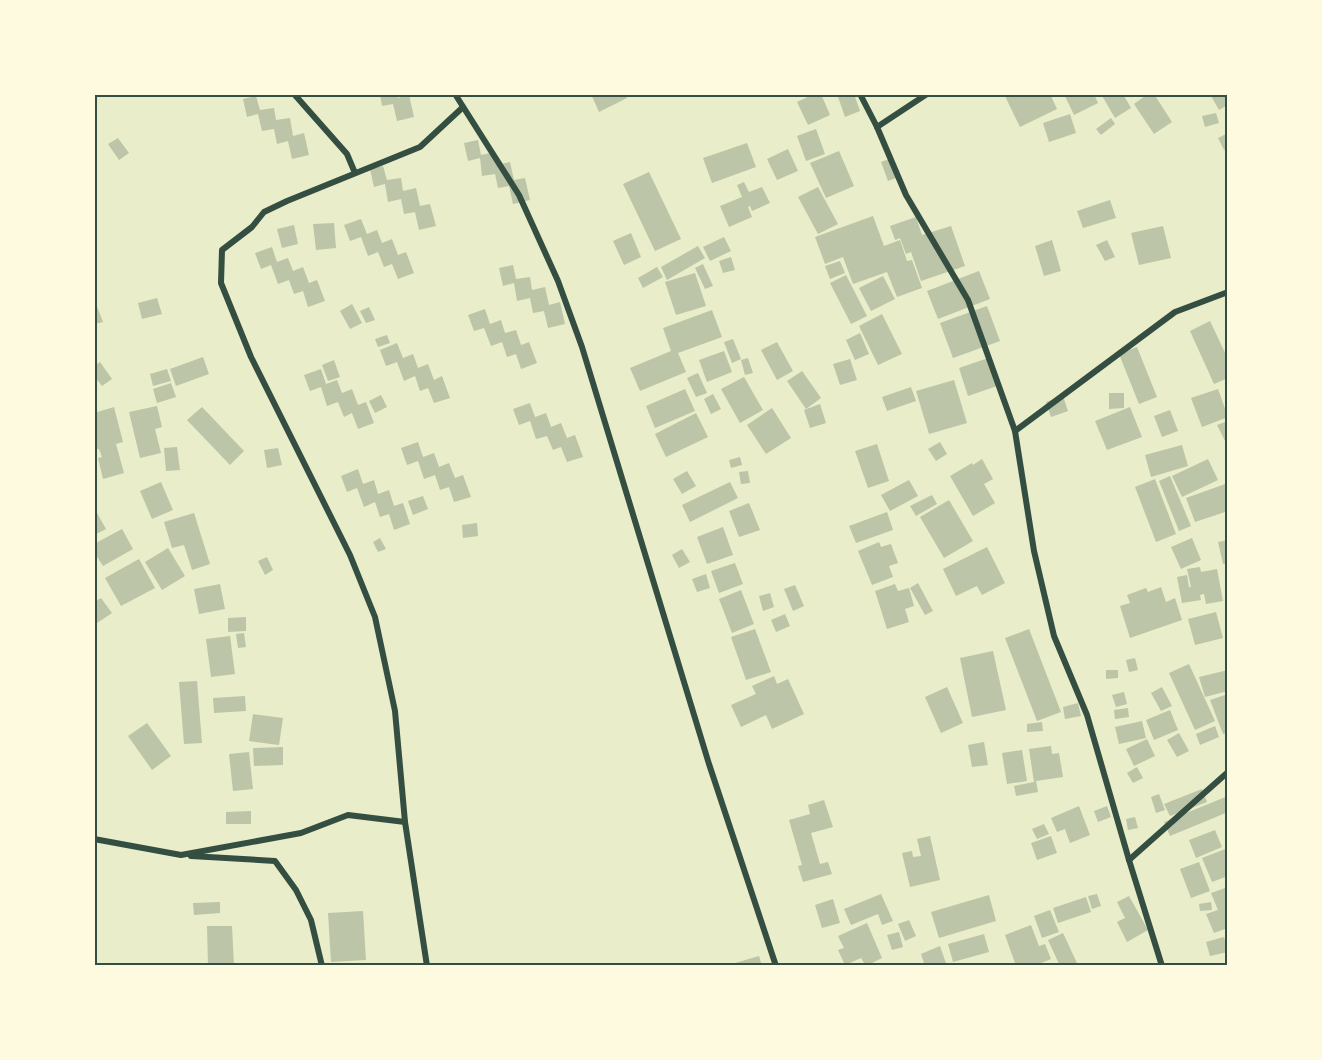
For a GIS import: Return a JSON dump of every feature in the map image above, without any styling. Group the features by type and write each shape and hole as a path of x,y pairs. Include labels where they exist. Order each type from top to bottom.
{"street":[{"path":"294,94 347,154 355,173"},
{"path":"454,94 519,195 558,281 585,358 709,764 776,966"},
{"path":"860,94 906,195 968,300 1015,431 1034,551 1054,636 1087,715 1162,966"},
{"path":"877,127 927,94"},
{"path":"427,966 405,822 395,711 375,617 350,555 251,357 220,283 222,250 252,227 264,212 420,147 462,108"},
{"path":"1015,431 1175,312 1227,292"},
{"path":"1129,860 1227,772"},
{"path":"182,855 301,833 348,815 405,822"},
{"path":"94,839 182,855 275,861 296,890 311,920 322,966"}],"building":[{"path":"380,94 397,94 398,98 409,95 414,117 397,121 393,104 382,106"},
{"path":"591,94 625,94 627,98 599,112"},
{"path":"814,94 821,94 830,115 808,125 797,102"},
{"path":"837,94 854,94 860,111 845,117"},
{"path":"1004,94 1050,94 1057,109 1020,127"},
{"path":"1064,94 1094,94 1098,103 1074,115"},
{"path":"1101,94 1123,94 1131,108 1115,118"},
{"path":"1148,94 1154,94 1172,122 1154,134 1134,104"},
{"path":"1210,94 1226,94 1228,105 1219,110"},
{"path":"256,96 260,110 274,108 276,120 290,118 293,136 304,133 309,155 292,159 288,141 277,144 274,129 262,131 258,114 247,117 243,99"},
{"path":"1216,113 1219,123 1205,127 1202,116"},
{"path":"1070,114 1076,133 1049,142 1043,123"},
{"path":"1111,118 1115,124 1101,135 1096,129"},
{"path":"816,129 825,154 806,161 797,136"},
{"path":"1226,134 1228,148 1224,150 1218,138"},
{"path":"118,138 129,153 119,160 108,144"},
{"path":"478,140 481,155 495,152 497,165 510,162 514,180 525,178 530,200 513,204 509,186 498,188 495,174 482,176 480,158 468,161 464,143"},
{"path":"747,143 756,167 712,183 703,158"},
{"path":"788,149 798,171 777,180 767,159"},
{"path":"839,151 854,186 826,198 810,163"},
{"path":"892,158 899,177 888,181 881,162"},
{"path":"383,166 387,180 401,178 403,191 416,188 420,206 430,204 436,226 419,230 415,212 404,214 401,199 388,202 385,184 374,187 370,169"},
{"path":"649,172 681,239 655,251 623,184"},
{"path":"744,182 749,192 762,187 770,203 752,211 750,206 748,207 752,217 729,227 720,206 742,197 737,185"},
{"path":"818,187 838,224 818,234 798,197"},
{"path":"1110,200 1116,218 1083,228 1077,211"},
{"path":"873,216 884,246 900,240 907,261 912,260 922,288 897,297 887,272 853,284 843,257 825,264 815,237"},
{"path":"916,217 922,235 951,226 965,266 921,281 911,252 906,254 900,238 895,240 890,226"},
{"path":"361,219 367,234 377,230 382,243 392,239 398,255 406,252 414,273 398,279 392,264 384,267 378,252 368,256 361,237 350,241 344,225"},
{"path":"334,223 336,248 316,250 313,224"},
{"path":"294,225 298,244 282,248 277,229"},
{"path":"1163,226 1171,258 1139,265 1131,233"},
{"path":"631,233 641,257 624,265 613,241"},
{"path":"724,237 731,251 710,261 703,247"},
{"path":"1052,240 1061,271 1044,276 1035,246"},
{"path":"1107,240 1115,257 1105,261 1096,245"},
{"path":"698,246 705,258 667,280 661,267"},
{"path":"272,247 277,262 288,258 293,271 303,267 309,283 317,280 325,301 308,307 303,291 294,294 289,280 278,284 271,265 261,269 255,253"},
{"path":"731,257 735,270 723,273 719,261"},
{"path":"840,261 845,273 830,279 825,266"},
{"path":"703,264 713,286 705,289 695,268"},
{"path":"513,265 516,279 530,277 532,290 545,287 549,305 560,302 565,324 548,328 544,311 533,313 530,298 517,301 514,283 503,286 499,268"},
{"path":"657,267 663,277 643,288 638,278"},
{"path":"979,271 990,299 938,319 927,291"},
{"path":"695,273 706,306 676,315 665,282"},
{"path":"846,275 867,316 851,324 830,283"},
{"path":"883,276 895,299 871,311 859,288"},
{"path":"157,298 162,314 142,319 138,303"},
{"path":"94,299 103,322 94,324"},
{"path":"352,304 362,323 350,329 340,311"},
{"path":"987,306 1000,341 953,358 940,323"},
{"path":"369,307 375,320 366,323 360,311"},
{"path":"485,309 490,324 501,320 505,333 516,330 521,345 529,342 537,363 521,369 516,354 507,357 502,342 491,346 484,328 474,331 468,315"},
{"path":"712,310 722,337 678,353 686,372 640,391 630,368 671,351 663,328"},
{"path":"882,314 902,354 878,365 859,326"},
{"path":"1210,321 1228,359 1228,378 1214,384 1190,331"},
{"path":"860,333 869,354 855,360 846,340"},
{"path":"387,335 390,343 378,347 375,339"},
{"path":"733,339 741,359 732,363 724,342"},
{"path":"777,342 793,371 777,380 761,350"},
{"path":"397,343 403,358 413,354 418,368 428,364 434,380 442,376 450,398 434,403 428,388 420,391 415,376 404,381 397,362 386,366 380,350"},
{"path":"1137,347 1157,397 1139,404 1119,354"},
{"path":"724,351 732,372 707,382 699,360"},
{"path":"203,357 209,374 176,386 170,369"},
{"path":"991,357 1000,385 968,396 959,368"},
{"path":"748,358 753,373 745,375 741,360"},
{"path":"850,359 857,380 840,385 833,364"},
{"path":"334,360 340,377 328,381 322,365"},
{"path":"100,362 112,379 102,386 94,376 94,366"},
{"path":"167,369 171,381 153,386 150,374"},
{"path":"321,369 326,384 337,380 342,393 352,389 358,405 366,402 374,423 358,429 352,413 344,417 338,402 327,406 321,387 310,391 304,375"},
{"path":"802,371 821,398 806,409 787,381"},
{"path":"698,373 707,393 696,397 687,378"},
{"path":"744,377 763,410 740,423 721,389"},
{"path":"954,380 967,423 929,434 916,391"},
{"path":"171,383 176,397 157,403 153,389"},
{"path":"911,387 916,401 887,411 882,397"},
{"path":"685,389 695,411 655,428 646,406"},
{"path":"1218,389 1228,417 1202,427 1191,398"},
{"path":"1109,393 1124,393 1124,408 1109,409"},
{"path":"713,394 721,409 711,414 704,399"},
{"path":"381,395 387,407 375,413 369,401"},
{"path":"1063,396 1068,411 1051,417 1046,402"},
{"path":"530,403 535,417 546,413 551,427 561,423 567,438 575,435 583,457 567,462 561,447 553,450 547,436 536,439 530,421 519,425 513,409"},
{"path":"820,404 826,423 810,428 804,410"},
{"path":"157,406 162,427 155,429 161,453 140,458 129,412"},
{"path":"114,407 123,442 116,444 124,473 103,479 98,458 102,457 94,439 94,413"},
{"path":"202,407 244,451 230,465 187,420"},
{"path":"1130,407 1142,437 1107,450 1095,421"},
{"path":"772,408 791,438 766,454 747,425"},
{"path":"1170,410 1178,431 1162,437 1154,416"},
{"path":"696,413 708,437 666,457 655,434"},
{"path":"1228,421 1228,447 1217,425"},
{"path":"418,442 423,457 434,453 439,467 449,463 455,478 463,475 471,497 454,502 449,487 440,490 435,475 424,479 418,461 407,465 401,448"},
{"path":"940,442 947,454 936,461 928,449"},
{"path":"877,444 889,481 868,488 855,451"},
{"path":"1182,445 1188,466 1151,477 1145,455"},
{"path":"177,447 180,470 166,471 164,448"},
{"path":"278,448 282,465 267,468 264,450"},
{"path":"740,457 742,465 731,468 729,460"},
{"path":"982,459 993,479 984,484 995,503 973,516 950,476"},
{"path":"1208,459 1218,480 1182,497 1172,476"},
{"path":"358,469 363,484 374,480 378,494 389,490 394,506 403,503 410,524 394,530 389,514 380,517 375,502 364,507 357,488 347,492 341,476"},
{"path":"687,471 696,486 682,494 673,479"},
{"path":"748,471 750,483 741,484 739,472"},
{"path":"1170,476 1191,526 1179,531 1159,481"},
{"path":"1155,479 1176,534 1156,542 1135,487"},
{"path":"909,480 918,496 890,511 881,495"},
{"path":"161,482 173,510 152,519 140,491"},
{"path":"730,482 738,498 690,522 682,505"},
{"path":"1228,483 1228,511 1195,522 1186,498"},
{"path":"932,495 937,504 916,516 910,506"},
{"path":"423,496 428,509 413,515 408,501"},
{"path":"949,500 973,541 944,558 920,517"},
{"path":"749,503 760,530 739,537 729,511"},
{"path":"887,512 893,530 856,543 849,526"},
{"path":"97,513 106,529 94,535 94,514"},
{"path":"194,513 210,564 192,570 184,545 172,548 164,522"},
{"path":"477,523 478,536 463,538 462,525"},
{"path":"723,527 733,555 707,564 697,537"},
{"path":"122,529 133,549 103,566 94,552 94,544"},
{"path":"380,538 386,549 378,552 373,542"},
{"path":"1192,538 1201,560 1181,569 1171,547"},
{"path":"1228,540 1228,563 1223,564 1218,542"},
{"path":"879,542 881,547 891,544 898,563 889,566 893,577 872,585 858,551"},
{"path":"987,547 1005,583 982,595 977,586 956,596 943,569"},
{"path":"168,548 185,576 162,590 145,562"},
{"path":"682,549 690,562 679,568 672,555"},
{"path":"267,557 273,570 265,575 258,561"},
{"path":"139,559 155,588 121,606 105,578"},
{"path":"735,563 743,584 719,593 711,571"},
{"path":"1200,567 1201,572 1217,569 1223,601 1206,604 1204,594 1200,595 1201,600 1182,603 1177,577 1187,575 1189,587 1191,587 1187,569"},
{"path":"706,574 710,588 697,592 692,579"},
{"path":"918,583 933,611 925,615 910,588"},
{"path":"220,584 225,609 199,614 194,589"},
{"path":"895,584 898,591 909,588 914,606 905,609 909,622 887,629 875,591"},
{"path":"795,585 804,606 793,611 784,589"},
{"path":"1161,587 1166,602 1175,598 1182,620 1130,638 1120,606 1130,603 1127,595 1146,588 1148,592"},
{"path":"741,590 754,624 732,633 719,599"},
{"path":"770,593 774,607 763,611 759,596"},
{"path":"101,598 112,613 94,625 94,602"},
{"path":"1216,612 1223,638 1195,645 1188,619"},
{"path":"785,614 790,626 776,632 771,620"},
{"path":"246,617 246,631 228,632 228,618"},
{"path":"755,629 771,672 746,680 731,637"},
{"path":"1029,629 1061,712 1037,721 1005,638"},
{"path":"244,633 246,647 238,648 236,634"},
{"path":"230,636 235,674 211,677 206,639"},
{"path":"993,651 1006,710 972,717 960,658"},
{"path":"1135,658 1138,670 1129,672 1126,660"},
{"path":"1189,664 1215,721 1195,730 1169,673"},
{"path":"1106,670 1118,670 1118,678 1106,679"},
{"path":"1228,670 1228,691 1205,697 1199,677"},
{"path":"774,676 777,684 788,679 804,714 772,729 766,715 741,727 731,705 756,694 752,686"},
{"path":"197,681 202,743 184,744 179,682"},
{"path":"947,687 963,723 941,733 925,697"},
{"path":"1162,687 1172,706 1161,711 1151,693"},
{"path":"1124,692 1127,704 1116,707 1112,695"},
{"path":"1228,694 1228,733 1223,734 1210,700"},
{"path":"245,696 246,711 214,713 213,698"},
{"path":"1078,703 1081,716 1065,719 1063,707"},
{"path":"1128,708 1129,717 1115,719 1114,710"},
{"path":"1170,710 1178,730 1154,740 1146,720"},
{"path":"253,714 283,718 279,745 249,741"},
{"path":"1142,721 1146,738 1119,744 1115,727"},
{"path":"1042,722 1043,731 1027,732 1027,724"},
{"path":"147,723 171,756 152,770 128,736"},
{"path":"1215,726 1219,737 1200,745 1196,734"},
{"path":"1179,733 1189,751 1177,757 1167,740"},
{"path":"1147,739 1155,756 1134,766 1126,749"},
{"path":"984,742 988,765 972,767 968,745"},
{"path":"1051,746 1052,754 1059,753 1063,777 1036,781 1038,792 1016,796 1014,786 1034,782 1029,749"},
{"path":"283,747 283,765 254,766 253,748"},
{"path":"1022,750 1027,781 1007,784 1002,753"},
{"path":"249,752 253,789 233,791 229,754"},
{"path":"1137,767 1143,778 1133,783 1127,773"},
{"path":"1202,789 1207,802 1170,816 1164,804"},
{"path":"1159,794 1165,810 1156,813 1151,797"},
{"path":"1228,796 1228,812 1170,836 1164,822"},
{"path":"824,800 833,827 811,833 820,864 828,862 832,874 803,882 798,866 802,865 789,820 810,814 808,805"},
{"path":"1079,806 1090,835 1070,843 1065,829 1057,832 1051,818"},
{"path":"1107,806 1111,817 1098,822 1094,811"},
{"path":"251,811 251,824 226,824 226,812"},
{"path":"1135,817 1138,828 1128,830 1126,819"},
{"path":"1044,824 1049,834 1037,839 1032,829"},
{"path":"1215,830 1222,847 1196,858 1189,840"},
{"path":"930,836 940,880 910,887 902,853 912,851 913,857 921,856 917,839"},
{"path":"1051,836 1057,853 1037,860 1031,843"},
{"path":"1228,848 1228,876 1212,882 1202,858"},
{"path":"1199,862 1210,891 1191,898 1180,869"},
{"path":"1228,887 1227,936 1225,929 1214,933 1206,914 1218,910 1211,893"},
{"path":"881,894 893,921 882,925 878,914 851,925 844,909"},
{"path":"1097,894 1101,906 1092,909 1088,896"},
{"path":"989,895 996,921 939,938 931,912"},
{"path":"1129,896 1148,930 1127,942 1117,922 1125,918 1117,902"},
{"path":"1086,897 1091,912 1058,923 1053,908"},
{"path":"833,899 840,923 822,928 815,905"},
{"path":"220,902 220,913 194,915 193,903"},
{"path":"1211,902 1212,910 1200,911 1199,904"},
{"path":"1050,910 1059,932 1042,938 1034,916"},
{"path":"363,911 366,960 331,962 328,913"},
{"path":"909,920 916,936 905,941 898,924"},
{"path":"867,923 882,958 866,966 861,958 845,965 838,950 844,948 838,936"},
{"path":"1031,925 1039,946 1045,944 1051,959 1041,963 1043,966 1016,966 1005,935"},
{"path":"207,926 232,926 234,966 208,966"},
{"path":"899,932 903,947 892,950 887,935"},
{"path":"1063,933 1077,963 1072,966 1060,966 1048,940"},
{"path":"984,934 989,952 953,962 948,944"},
{"path":"1224,937 1228,952 1210,956 1206,942"},
{"path":"940,946 947,966 925,966 921,954"},
{"path":"759,956 762,966 736,966 735,963"}]}
